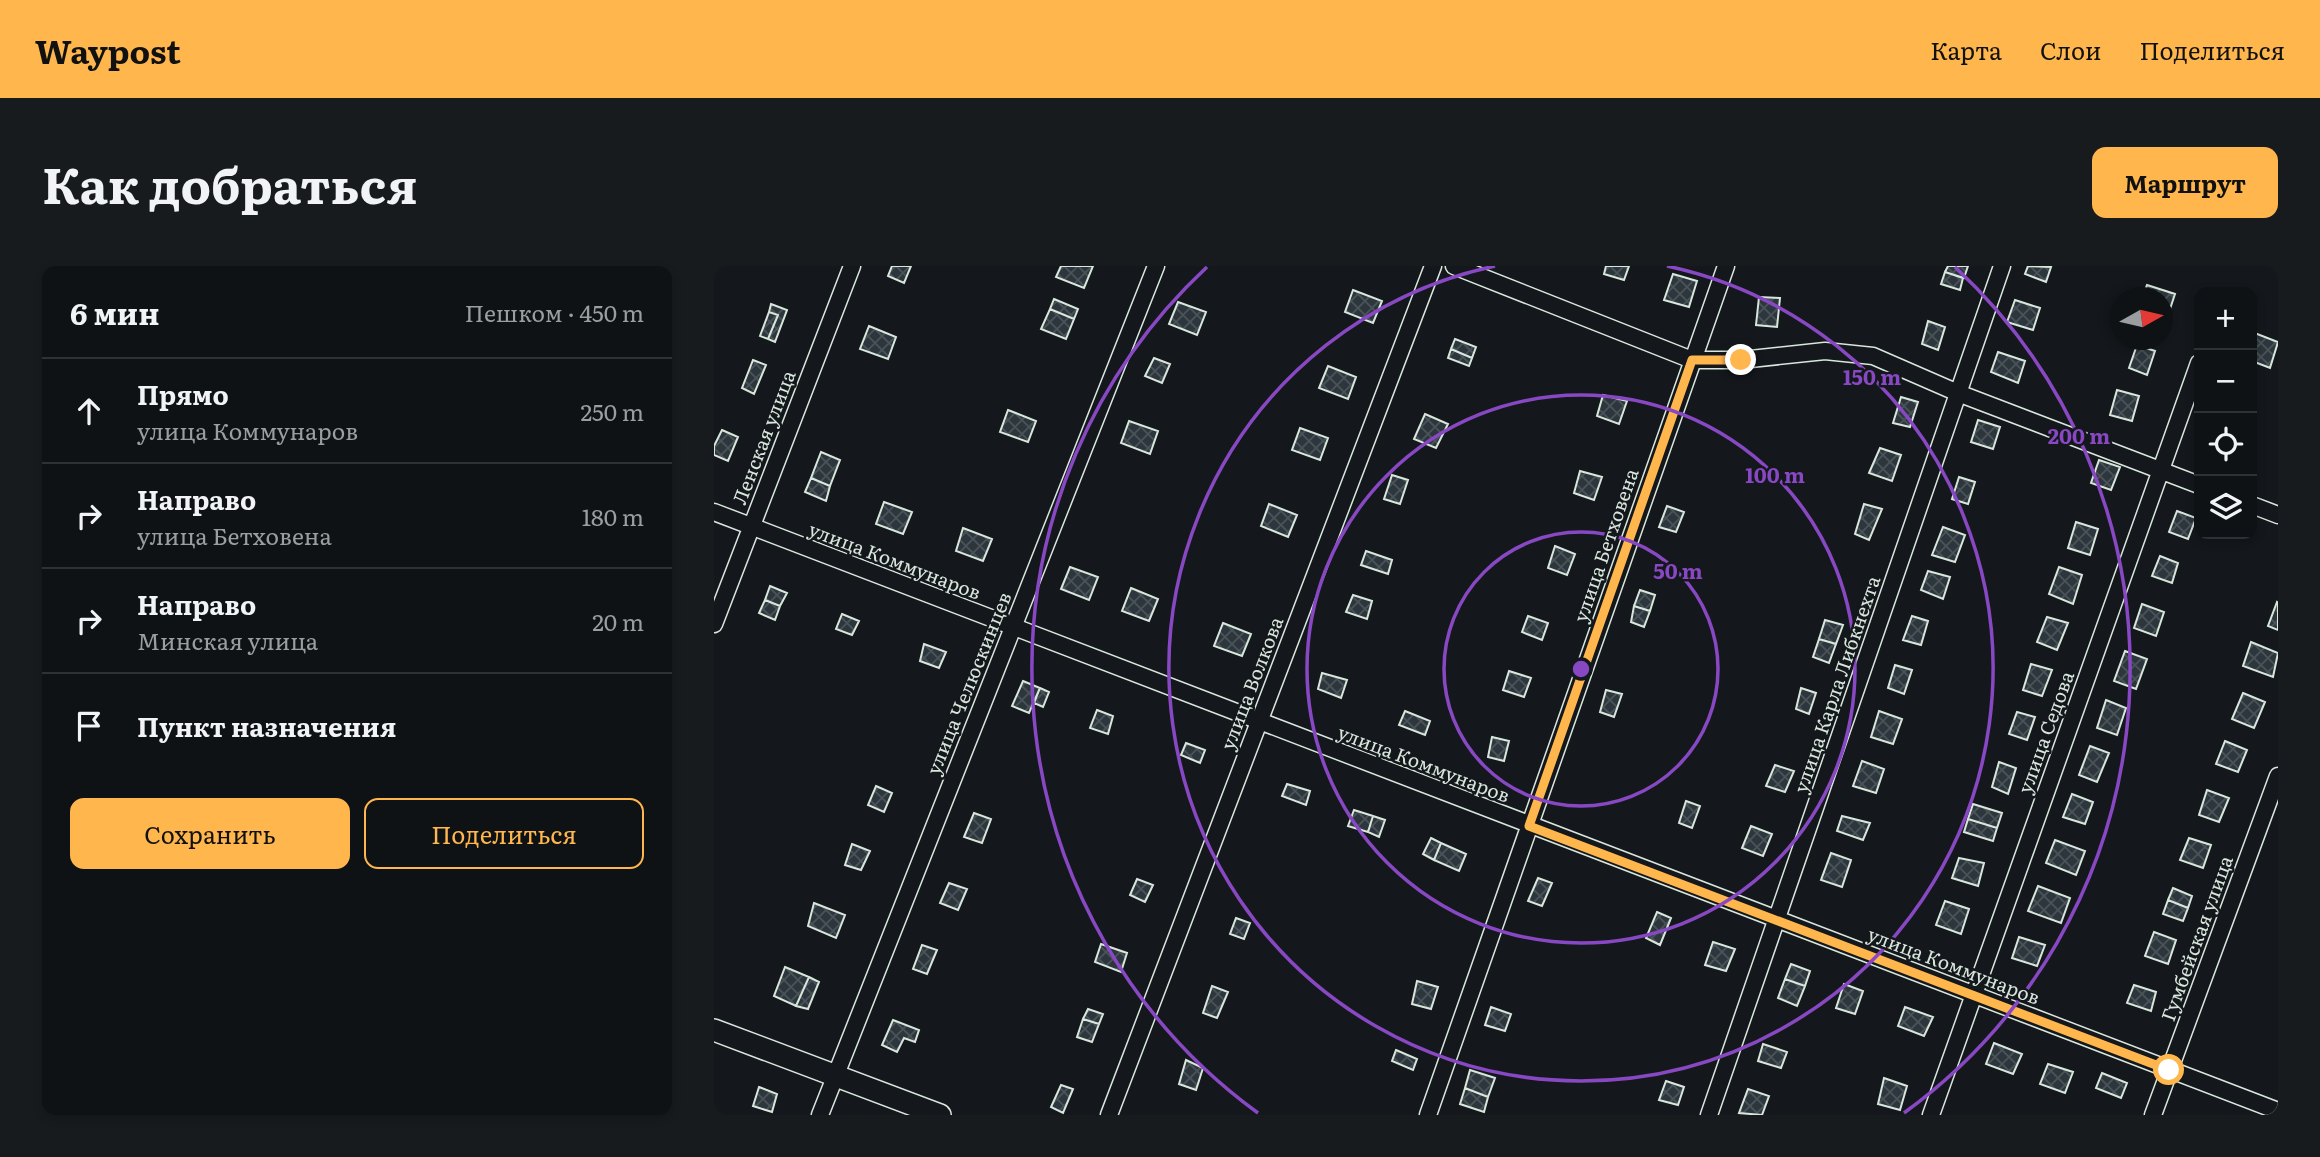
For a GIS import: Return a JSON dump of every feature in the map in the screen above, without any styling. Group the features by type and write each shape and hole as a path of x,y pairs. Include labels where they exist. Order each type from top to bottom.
{"street":[{"name":"Ленская улица","path":"714,624 852,266"},
{"name":"улица Челюскинцев","path":"820,1115 1156,266"},
{"name":"улица Волкова","path":"1109,1115 1433,266"},
{"path":"1454,266 1692,360 1741,360 1825,351 1873,356 1958,393 2194,483"},
{"name":"улица Бетховена","path":"1428,1115 1726,266"},
{"name":"улица Карла Либкнехта","path":"1709,1115 2002,266"},
{"name":"улица Седова","path":"1931,1115 2194,377"},
{"path":"2257,507 2278,515"},
{"name":"улица Коммунаров","path":"714,512 1012,629 2278,1111"},
{"name":"Гумбейская улица","path":"2153,1115 2278,776"},
{"path":"714,1030 940,1115"}],"building":[{"path":"892,266 911,266 904,283 888,276"},
{"path":"1061,266 1093,266 1084,288 1056,277"},
{"path":"1606,266 1629,266 1624,280 1604,274"},
{"path":"1948,266 1968,266 1964,278 1945,272"},
{"path":"2028,266 2051,267 2046,282 2025,274"},
{"path":"1945,272 1963,278 1960,290 1941,284"},
{"path":"1673,274 1697,281 1689,307 1664,300"},
{"path":"1353,290 1382,301 1373,323 1345,312"},
{"path":"1759,297 1780,298 1777,327 1756,325"},
{"path":"1054,299 1078,309 1074,319 1050,309"},
{"path":"2015,300 2040,308 2033,330 2007,322"},
{"path":"1178,302 1206,312 1197,335 1169,324"},
{"path":"771,304 787,310 775,342 768,339 778,315 769,312"},
{"path":"1050,309 1074,319 1066,339 1041,329"},
{"path":"769,312 778,315 768,339 760,336"},
{"path":"1928,321 1945,327 1938,350 1922,344"},
{"path":"869,326 896,337 888,359 860,349"},
{"path":"2257,334 2278,342 2270,368 2257,363"},
{"path":"1455,339 1476,347 1472,358 1451,349"},
{"path":"1451,349 1472,358 1469,366 1448,358"},
{"path":"2135,350 2155,351 2147,375 2129,368"},
{"path":"1998,352 2025,361 2018,383 1991,372"},
{"path":"1154,358 1170,364 1162,383 1145,376"},
{"path":"753,360 766,365 754,394 742,388"},
{"path":"1328,366 1356,377 1348,399 1319,388"},
{"path":"2117,390 2139,396 2132,421 2110,415"},
{"path":"1603,395 1627,401 1619,424 1597,416"},
{"path":"1901,397 1918,402 1910,427 1893,423"},
{"path":"1008,410 1036,421 1028,442 1000,432"},
{"path":"1425,414 1448,424 1436,448 1414,439"},
{"path":"1978,420 2000,427 1993,449 1971,442"},
{"path":"1129,421 1158,431 1150,454 1121,443"},
{"path":"1300,428 1328,438 1320,460 1292,450"},
{"path":"722,430 738,437 728,461 714,455 714,446"},
{"path":"1880,448 1901,455 1892,481 1869,473"},
{"path":"821,452 840,460 830,486 811,478"},
{"path":"2099,460 2120,467 2111,490 2091,483"},
{"path":"1580,471 1602,477 1594,500 1574,493"},
{"path":"1392,475 1408,480 1400,504 1384,499"},
{"path":"1959,477 1975,482 1968,504 1952,499"},
{"path":"811,478 830,486 826,501 805,492"},
{"path":"884,502 912,512 903,534 876,524"},
{"path":"1269,504 1297,515 1288,537 1261,526"},
{"path":"1864,504 1882,509 1869,540 1855,534"},
{"path":"1667,506 1684,512 1676,532 1659,527"},
{"path":"2177,511 2194,517 2188,539 2169,532"},
{"path":"2076,522 2098,529 2090,555 2068,548"},
{"path":"1943,527 1965,535 1955,562 1932,555"},
{"path":"963,528 992,539 983,561 956,551"},
{"path":"1555,546 1575,554 1567,575 1548,568"},
{"path":"1366,551 1392,560 1388,574 1361,565"},
{"path":"2160,556 2178,563 2172,583 2152,576"},
{"path":"1070,567 1098,577 1089,600 1061,589"},
{"path":"2059,567 2082,575 2073,604 2049,594"},
{"path":"1928,571 1950,577 1943,599 1921,590"},
{"path":"770,586 787,593 780,606 765,600"},
{"path":"1131,588 1158,599 1149,621 1122,611"},
{"path":"1640,590 1655,595 1650,611 1634,606"},
{"path":"1353,595 1372,601 1367,619 1346,612"},
{"path":"765,600 780,606 775,620 759,613"},
{"path":"2278,603 2278,630 2268,626"},
{"path":"2142,604 2164,612 2156,636 2134,628"},
{"path":"1634,606 1650,611 1644,627 1631,622"},
{"path":"842,614 859,621 852,635 836,629"},
{"path":"1528,616 1548,623 1542,640 1522,632"},
{"path":"1912,616 1928,621 1921,645 1903,640"},
{"path":"2047,617 2068,623 2057,650 2037,642"},
{"path":"1825,620 1843,625 1836,644 1819,639"},
{"path":"1223,623 1251,634 1242,656 1214,646"},
{"path":"1819,639 1836,644 1829,663 1813,657"},
{"path":"2251,642 2278,653 2273,677 2243,666"},
{"path":"924,644 946,652 939,668 920,661"},
{"path":"2125,651 2147,659 2136,689 2114,681"},
{"path":"2031,664 2052,670 2042,696 2023,690"},
{"path":"1895,665 1912,670 1904,694 1888,688"},
{"path":"1509,671 1531,678 1524,697 1503,690"},
{"path":"1322,673 1347,680 1341,698 1318,689"},
{"path":"1023,681 1040,688 1029,713 1012,706"},
{"path":"1040,688 1049,692 1043,707 1034,703"},
{"path":"1801,688 1816,693 1809,714 1796,709"},
{"path":"1606,690 1622,694 1614,717 1600,712"},
{"path":"2243,693 2265,702 2254,728 2232,719"},
{"path":"2106,700 2126,708 2117,735 2097,728"},
{"path":"1097,710 1113,716 1108,734 1090,728"},
{"path":"1405,711 1430,721 1425,735 1399,725"},
{"path":"1879,711 1902,719 1893,744 1871,737"},
{"path":"2017,712 2035,717 2027,740 2009,734"},
{"path":"1492,737 1509,741 1504,761 1488,757"},
{"path":"2225,741 2247,750 2238,772 2216,764"},
{"path":"1186,743 1205,750 1200,763 1181,755"},
{"path":"2090,746 2109,753 2097,782 2079,775"},
{"path":"1862,761 1884,769 1876,793 1853,786"},
{"path":"1999,762 2016,768 2008,794 1992,787"},
{"path":"1775,765 1794,771 1785,792 1766,786"},
{"path":"1287,784 1310,791 1306,805 1282,796"},
{"path":"876,786 892,793 884,812 868,805"},
{"path":"2207,790 2229,798 2219,822 2199,815"},
{"path":"2072,794 2093,802 2085,824 2063,817"},
{"path":"1686,801 1700,806 1692,828 1679,823"},
{"path":"1973,804 2002,813 1997,828 1968,819"},
{"path":"1354,810 1373,816 1368,832 1348,826"},
{"path":"974,813 991,819 982,843 964,837"},
{"path":"1373,816 1385,820 1379,837 1368,832"},
{"path":"1842,816 1870,823 1863,840 1837,831"},
{"path":"1968,819 1997,828 1993,841 1964,832"},
{"path":"1751,826 1772,834 1763,856 1742,848"},
{"path":"1431,838 1441,843 1434,860 1423,854"},
{"path":"2189,838 2211,845 2203,868 2180,860"},
{"path":"2055,840 2085,851 2076,875 2046,863"},
{"path":"1441,843 1466,854 1459,871 1434,860"},
{"path":"852,844 870,851 861,870 845,865"},
{"path":"1831,853 1851,860 1842,887 1821,880"},
{"path":"1959,858 1984,863 1978,886 1952,878"},
{"path":"1538,878 1552,883 1542,906 1528,901"},
{"path":"1137,879 1153,885 1145,902 1130,895"},
{"path":"949,883 967,889 958,910 940,903"},
{"path":"2038,886 2070,898 2061,923 2028,911"},
{"path":"2173,888 2192,896 2188,908 2168,900"},
{"path":"2168,900 2188,908 2183,921 2163,914"},
{"path":"1945,901 1969,909 1961,934 1936,925"},
{"path":"814,903 845,915 836,938 808,926"},
{"path":"1657,912 1671,918 1660,945 1646,938"},
{"path":"1236,918 1250,923 1244,939 1230,934"},
{"path":"2154,932 2176,940 2168,964 2145,956"},
{"path":"2019,937 2045,945 2037,966 2012,958"},
{"path":"1713,942 1735,949 1726,971 1705,965"},
{"path":"1101,944 1127,953 1121,972 1095,962"},
{"path":"922,945 937,950 927,974 913,969"},
{"path":"1791,964 1810,971 1805,986 1785,979"},
{"path":"785,967 809,977 796,1006 774,996"},
{"path":"809,977 819,982 808,1009 796,1006"},
{"path":"1785,979 1805,986 1797,1006 1778,998"},
{"path":"1417,981 1438,987 1431,1009 1412,1004"},
{"path":"1844,984 1863,991 1855,1014 1836,1008"},
{"path":"2134,985 2156,992 2151,1011 2127,1003"},
{"path":"1212,986 1228,992 1217,1018 1203,1013"},
{"path":"1491,1007 1511,1014 1505,1031 1485,1025"},
{"path":"1905,1007 1933,1017 1924,1036 1898,1026"},
{"path":"1088,1009 1103,1014 1099,1024 1083,1019"},
{"path":"1083,1019 1099,1024 1092,1042 1077,1037"},
{"path":"893,1020 919,1030 915,1042 904,1038 897,1052 882,1045"},
{"path":"1994,1043 2022,1054 2013,1074 1986,1064"},
{"path":"1763,1044 1787,1052 1781,1068 1758,1061"},
{"path":"1396,1050 1417,1059 1413,1070 1392,1061"},
{"path":"1186,1060 1203,1068 1196,1090 1179,1084"},
{"path":"2048,1064 2073,1072 2065,1093 2040,1084"},
{"path":"1470,1070 1495,1078 1488,1097 1465,1088"},
{"path":"2102,1073 2127,1083 2121,1098 2096,1088"},
{"path":"1884,1078 1907,1086 1900,1110 1878,1104"},
{"path":"1666,1081 1684,1087 1678,1105 1659,1100"},
{"path":"1061,1085 1073,1089 1063,1113 1051,1107"},
{"path":"759,1087 777,1094 772,1112 753,1106"},
{"path":"1465,1088 1488,1097 1484,1112 1460,1104"},
{"path":"1748,1089 1769,1096 1762,1115 1739,1113"}],"route":[{"path":"1741,360 1692,360 1529,826 2169,1070"}]}
